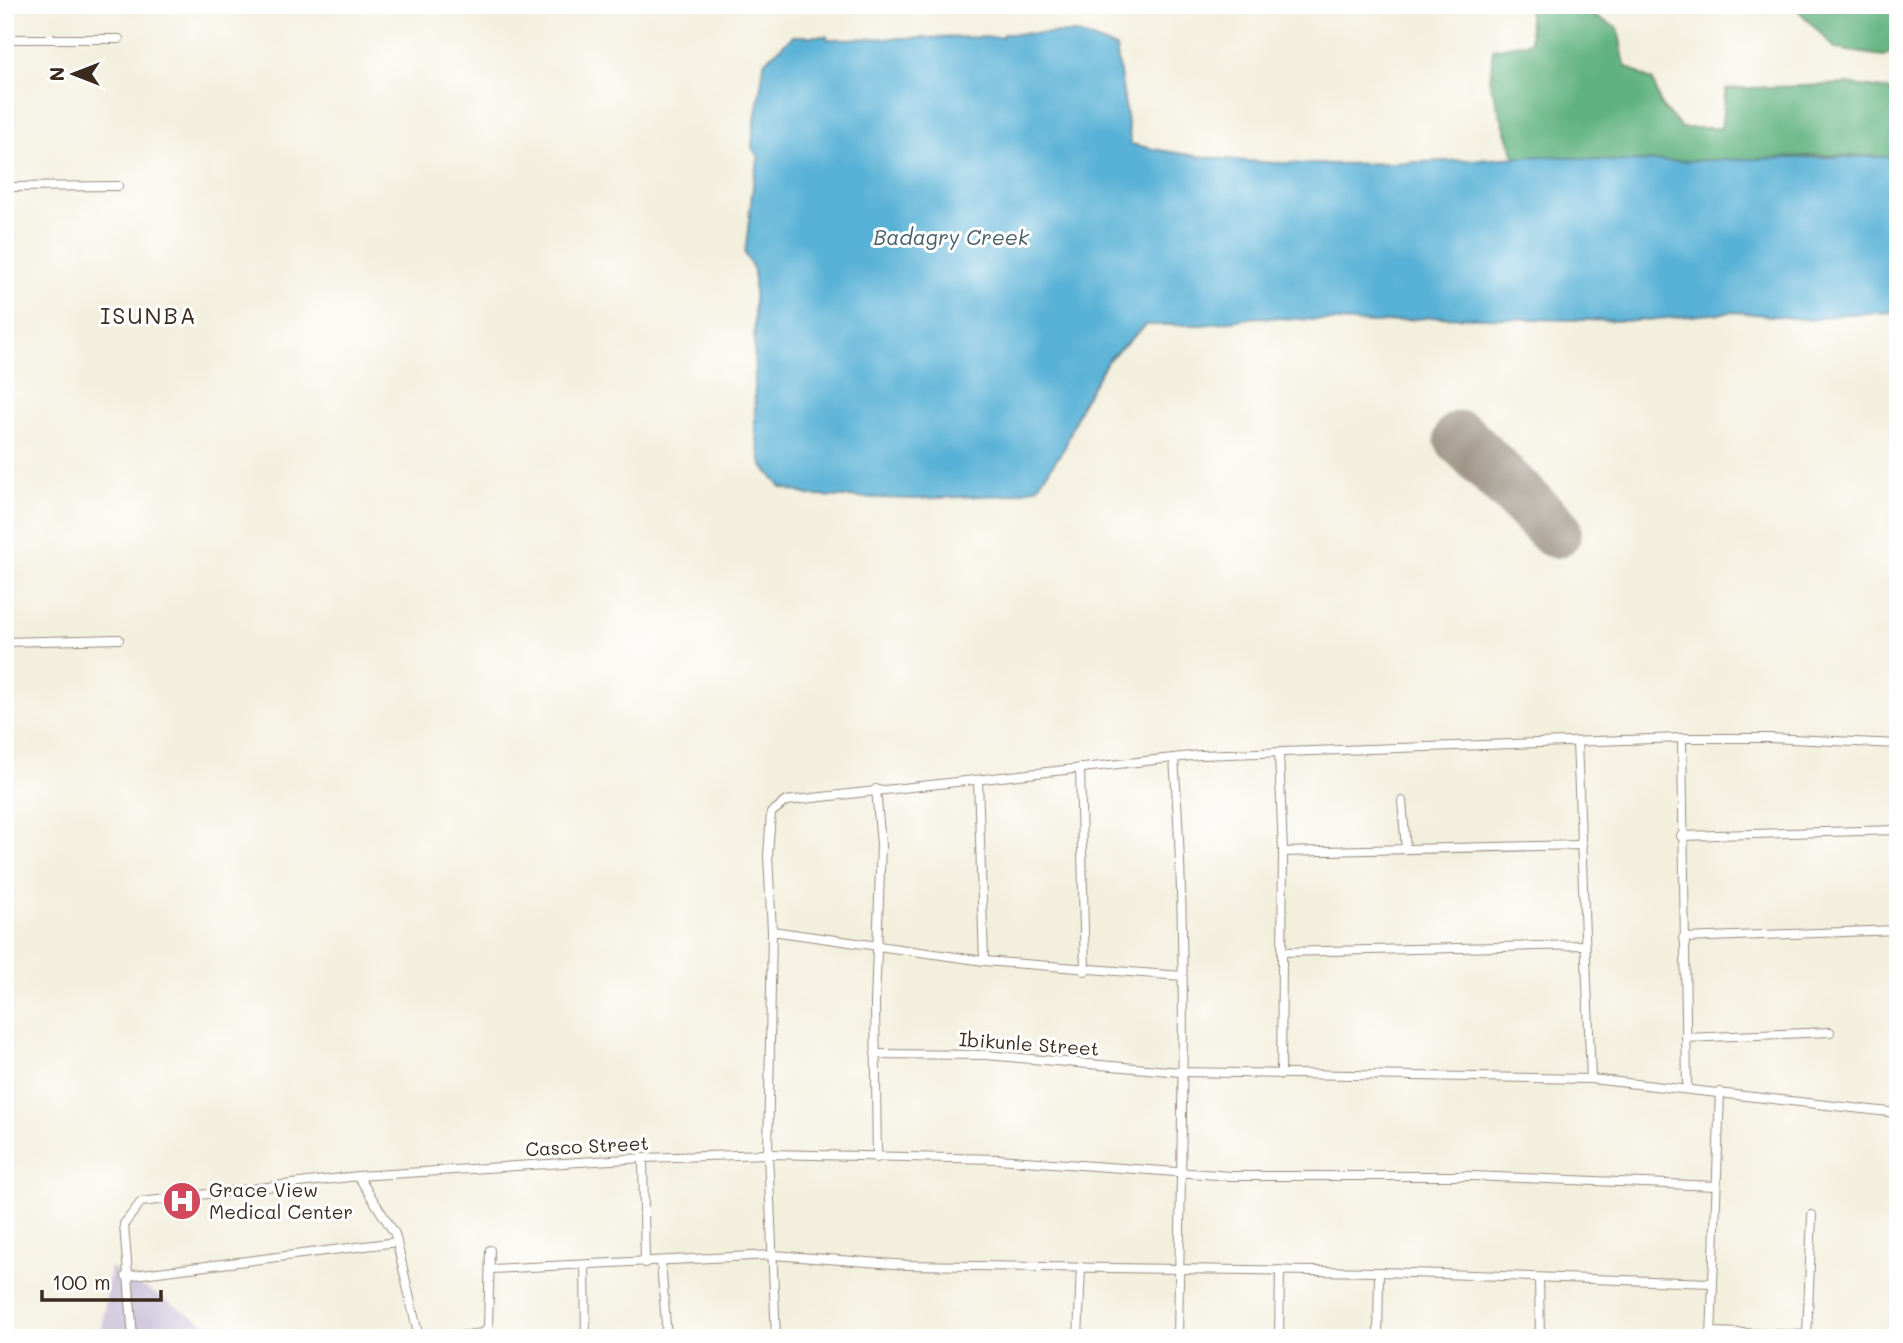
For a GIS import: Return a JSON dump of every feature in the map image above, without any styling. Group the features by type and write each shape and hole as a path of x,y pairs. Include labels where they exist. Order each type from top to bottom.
{"street":[{"path":"5,39 119,39"},
{"path":"5,187 118,187"},
{"path":"5,642 119,639"},
{"path":"1682,738 1681,836 1687,1088"},
{"path":"776,1338 768,1154 772,931 768,856 771,813 775,807 786,801 1200,755 1682,738 1769,738 1898,744"},
{"path":"1577,742 1591,1079"},
{"path":"1279,754 1283,852 1281,1075"},
{"path":"1174,759 1181,852 1182,976 1178,1338"},
{"path":"1080,768 1085,971"},
{"path":"978,780 984,961"},
{"path":"876,789 881,845 875,1054 877,1158"},
{"path":"1402,801 1406,849"},
{"path":"1681,836 1898,830"},
{"path":"1283,852 1582,845"},
{"path":"1683,938 1898,930"},
{"path":"772,931 984,961 1085,971 1182,976"},
{"path":"1282,953 1585,945"},
{"path":"1686,1038 1829,1032"},
{"name":"Ibikunle Street","path":"875,1054 986,1055 1181,1072 1591,1079 1898,1113"},
{"path":"1720,1092 1711,1335 1806,1336 1812,1215"},
{"name":"Casco Street","path":"133,1338 124,1224 141,1202 358,1176 643,1158 768,1154 998,1159 1258,1177 1471,1176 1716,1186"},
{"path":"643,1158 645,1263"},
{"path":"358,1176 397,1242 419,1338"},
{"path":"126,1276 397,1242"},
{"path":"442,1338 483,1333 488,1328 490,1250"},
{"path":"491,1269 773,1255 908,1265 1379,1272 1712,1283"},
{"path":"661,1262 667,1338"},
{"path":"585,1265 586,1338"},
{"path":"1078,1338 1081,1267"},
{"path":"1279,1338 1280,1270"},
{"path":"1378,1338 1379,1272"},
{"path":"1539,1278 1540,1338"}],"shaded area":[{"path":"110,1267 211,1327 225,1338 101,1338"}],"green space":[{"path":"1528,5 1571,5 1618,28 1625,66 1653,81 1661,106 1682,128 1721,128 1726,89 1847,84 1898,91 1898,157 1820,155 1740,161 1611,161 1550,156 1515,158 1490,83 1493,49 1531,42"},
{"path":"1793,5 1898,5 1898,50 1883,56 1836,49"}],"water":[{"name":"Badagry Creek","path":"1075,33 1116,48 1131,144 1172,152 1299,164 1549,156 1604,161 1898,157 1898,312 1841,314 1811,320 1735,312 1634,321 1435,317 1376,323 1257,317 1203,325 1146,325 1108,360 1081,405 1065,447 1037,487 1009,495 913,499 812,496 781,487 762,465 755,428 754,270 745,254 759,157 752,148 764,62 793,36 827,36 827,39 1002,37 1003,34"}],"runway":[{"path":"1461,438 1555,531"}],"place":[{"name":"Grace View Medical Center","path":"182,1201"}],"district":[{"name":"ISUNBA","path":"149,316"}]}
